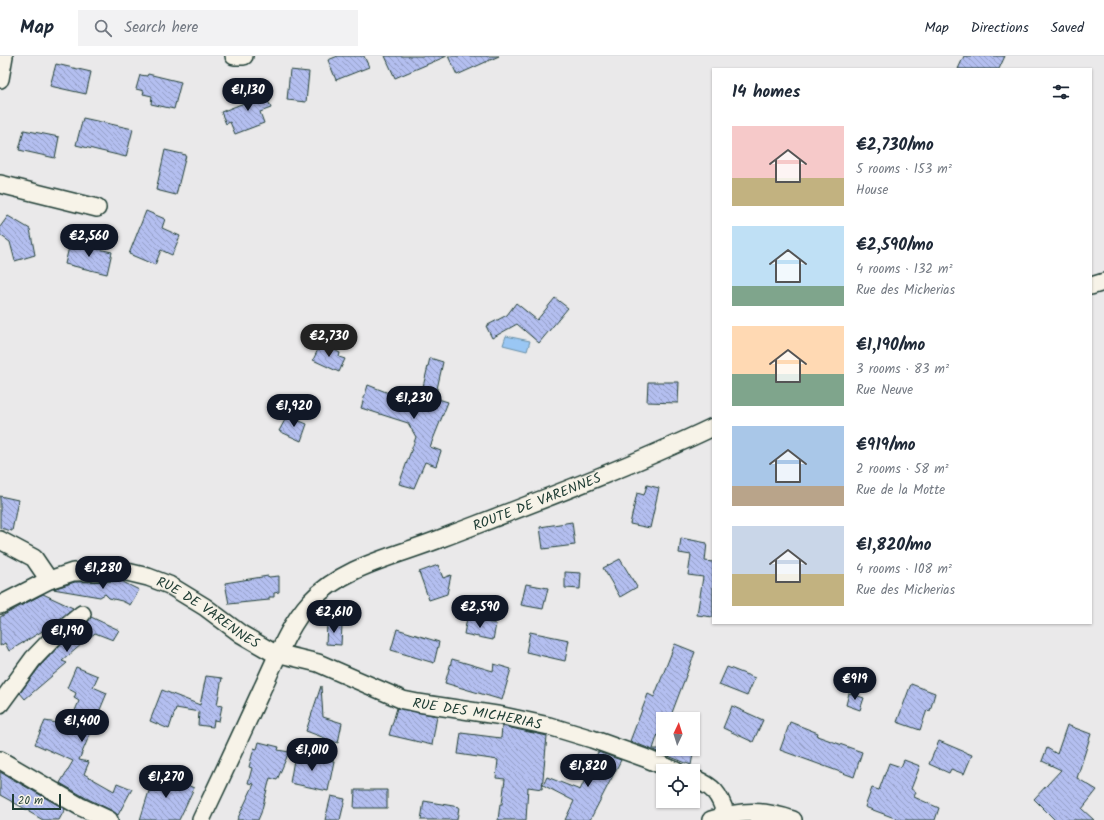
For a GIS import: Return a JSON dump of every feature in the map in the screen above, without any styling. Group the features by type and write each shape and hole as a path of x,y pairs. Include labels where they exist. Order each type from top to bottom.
{"street":[{"path":"0,79 4,56"},
{"path":"234,56 244,56"},
{"path":"0,184 97,208"},
{"path":"1092,286 1104,282"},
{"name":"ROUTE DE VARENNES","path":"201,820 290,632 310,603 321,591 338,579 358,569 442,539 595,479 712,427"},
{"path":"0,540 34,558 49,580"},
{"name":"RUE DE VARENNES","path":"0,605 61,575 73,572 123,571 148,577 169,585 205,607 241,634 272,652 279,653"},
{"path":"0,704 33,659 55,636 82,614"},
{"name":"RUE DES MICHERIAS","path":"279,653 318,663 403,700 503,716 549,726 592,739 659,764"},
{"path":"0,760 81,807 109,820"},
{"path":"700,781 714,789 723,806 718,817"},
{"path":"718,817 745,812 763,812 793,820"}],"water":[{"path":"506,336 530,341 527,351 503,345"}],"building":[{"path":"338,56 364,56 369,67 336,80 328,60"},
{"path":"385,56 447,56 395,78"},
{"path":"448,56 499,56 457,75"},
{"path":"964,56 1005,56 999,68 958,68"},
{"path":"56,64 91,72 86,94 50,86"},
{"path":"290,70 309,72 306,102 287,100"},
{"path":"148,74 181,82 174,109 151,104 152,96 143,94 144,91 136,89 140,75 147,76"},
{"path":"262,86 271,108 260,112 264,123 235,134 230,122 226,124 221,112 249,101 246,92"},
{"path":"83,118 133,129 126,157 76,145"},
{"path":"24,130 59,137 55,158 19,150"},
{"path":"165,150 186,155 176,195 156,190"},
{"path":"146,211 165,219 162,228 180,236 172,255 161,250 155,265 129,254"},
{"path":"8,216 30,229 35,255 15,261 10,242 0,235 0,227"},
{"path":"70,243 95,246 94,248 112,252 107,274 65,264"},
{"path":"555,298 568,308 539,343 517,324 492,338 486,326 507,315 516,303 537,320"},
{"path":"321,343 340,353 339,357 345,359 339,372 313,360"},
{"path":"430,358 443,362 435,398 448,402 430,447 441,451 436,466 425,462 414,488 399,484 416,437 408,423 361,408 368,385 419,403"},
{"path":"648,382 679,382 678,403 647,402"},
{"path":"287,416 307,424 301,441 279,431"},
{"path":"647,485 659,488 650,528 630,524 637,493 644,495"},
{"path":"0,496 18,500 12,531 0,528"},
{"path":"572,522 575,545 543,549 540,527"},
{"path":"681,538 707,543 705,561 712,562 712,617 697,615 703,577 688,575 691,555 679,553"},
{"path":"620,559 637,587 620,597 603,568"},
{"path":"438,565 443,578 451,575 447,594 429,600 419,572"},
{"path":"565,572 581,573 580,589 565,588"},
{"path":"268,576 279,576 279,592 274,593 274,597 269,597 269,600 229,604 225,583"},
{"path":"121,581 139,590 130,605 122,601 109,598 105,594 100,597 53,589 75,582"},
{"path":"526,584 548,588 543,609 521,605"},
{"path":"43,594 73,608 51,626 9,651 5,643 0,646 0,617"},
{"path":"91,617 119,630 113,640 95,633 62,661 67,663 25,699 20,693 41,665 62,643 88,622"},
{"path":"467,618 496,624 493,640 464,634"},
{"path":"327,624 342,625 341,645 326,644"},
{"path":"397,629 439,642 434,663 391,650"},
{"path":"530,632 569,640 565,661 526,652"},
{"path":"675,644 695,652 672,712 656,712 656,740 653,749 656,749 656,751 630,741 648,694 654,697"},
{"path":"452,659 493,671 494,664 511,669 502,700 445,683"},
{"path":"76,667 98,676 93,687 107,693 79,760 89,762 84,774 114,791 117,783 132,789 118,815 60,783 73,761 35,744 45,721 69,725 79,701 74,698 76,693 67,688"},
{"path":"727,667 755,678 747,696 719,685"},
{"path":"206,676 222,678 217,705 222,706 219,721 214,720 213,727 198,725 199,712 176,708 169,729 150,721 162,690 200,705"},
{"path":"911,684 935,693 930,711 927,710 920,730 897,722"},
{"path":"321,686 323,717 342,723 338,743 306,731"},
{"path":"849,693 864,698 860,710 846,705"},
{"path":"732,706 763,720 753,742 723,728"},
{"path":"397,708 437,716 432,745 389,735"},
{"path":"790,722 818,733 817,736 862,752 854,777 780,750"},
{"path":"1067,725 1091,734 1077,778 1097,790 1082,809 1094,820 1055,820 1034,799 1061,770 1042,761 1047,748 1057,754"},
{"path":"502,726 547,736 542,789 528,787 526,820 498,820 500,804 502,804 505,779 496,778 498,760 458,754 461,733 501,738"},
{"path":"939,741 972,755 964,774 951,769 949,773 929,764"},
{"path":"259,742 279,747 278,750 289,752 277,780 270,778 258,820 237,820 254,784 248,783 252,768 249,767 254,748 257,749"},
{"path":"598,752 621,760 590,820 565,820 574,801 543,785 547,777 580,790"},
{"path":"295,754 334,761 328,791 290,783"},
{"path":"668,756 693,756 691,764"},
{"path":"904,760 920,766 911,789 916,792 914,797 939,808 935,820 900,820 865,807 872,788 879,790 889,763 901,767"},
{"path":"156,771 194,788 179,820 140,820 149,791 151,792"},
{"path":"0,772 65,809 59,820 43,820 0,795"},
{"path":"355,790 387,790 387,808 354,808"},
{"path":"331,796 345,799 340,820 325,820"},
{"path":"424,801 459,807 457,820 421,820"}]}
